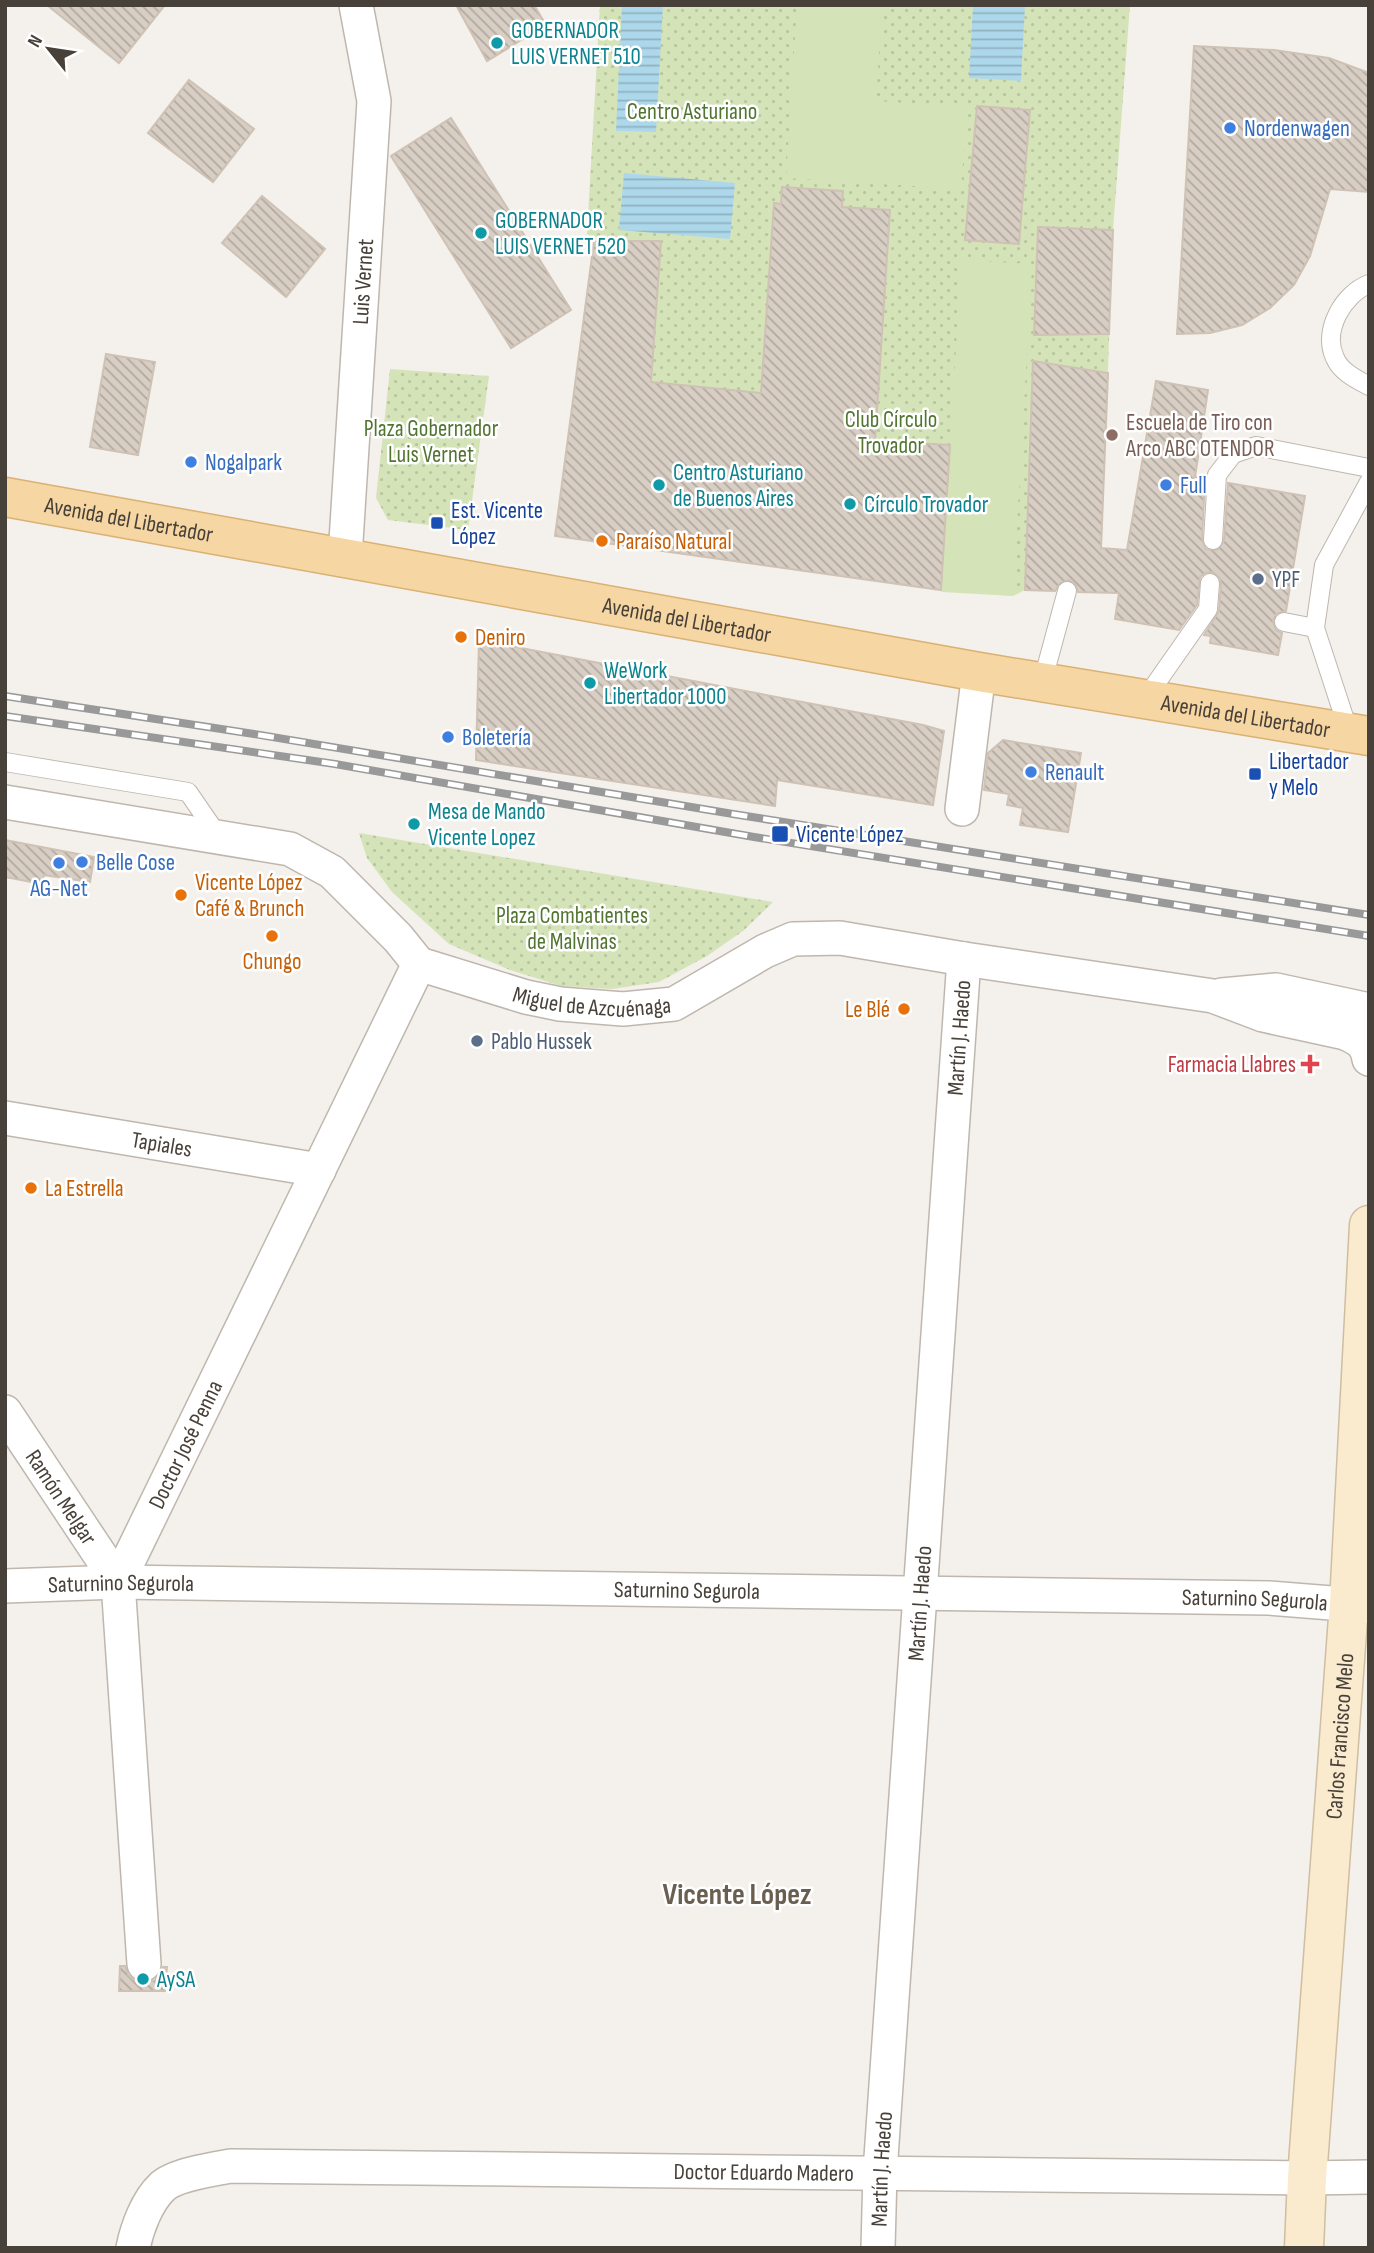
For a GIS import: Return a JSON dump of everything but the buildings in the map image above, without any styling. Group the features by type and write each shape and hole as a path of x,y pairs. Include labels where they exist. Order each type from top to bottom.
{"main road":[{"name":"Avenida del Libertador","path":"5,497 979,672 1359,734"}],"street":[{"name":"Luis Vernet","path":"345,557 374,100 356,5"},
{"path":"962,809 979,672"},
{"path":"5,802 290,849 332,872 398,938 419,964"},
{"name":"Miguel de Azcuénaga","path":"419,964 526,997 560,1004 623,1009 674,1004 765,951 793,939 839,938 1213,996 1263,1015 1330,1028 1358,1038 1364,1044 1369,1059"},
{"name":"Martín J. Haedo","path":"878,2248 880,2172 964,959"},
{"name":"Doctor José Penna","path":"144,1964 118,1582 419,964"},
{"name":"Miguel de Azcuénaga","path":"1213,996 1276,990 1369,1010"},
{"name":"Tapiales","path":"5,1118 319,1170"},
{"name":"Carlos Francisco Melo","path":"1304,2248 1307,2178 1359,1605 1369,1225"},
{"name":"Ramón Melgar","path":"5,1412 118,1582"},
{"name":"Saturnino Segurola","path":"5,1586 118,1582 921,1592 1269,1598 1359,1605"},
{"name":"Doctor Eduardo Madero","path":"133,2248 146,2210 163,2186 197,2172 231,2166 1307,2178 1369,2176"}],"lane":[{"path":"1369,284 1347,299 1337,317 1331,338 1334,358 1345,373 1369,386"},
{"path":"1213,540 1217,475 1233,454 1256,446 1369,468"},
{"path":"1359,734 1315,628 1324,565 1369,482"},
{"path":"1145,699 1212,610 1210,583"},
{"path":"1042,682 1067,591"},
{"path":"1284,622 1315,628"},
{"path":"5,762 188,792 219,837"}],"green space":[{"path":"600,5 1130,5 1113,230 1100,592 1025,590 1013,596 941,590 750,562 578,374 594,241 587,234"},
{"path":"797,5 882,5 876,101 967,107 961,189 786,178"},
{"path":"961,260 1032,264 1013,596 942,592"},
{"name":"Plaza Gobernador Luis Vernet","path":"390,369 489,376 468,530 388,520 376,498"},
{"name":"Plaza Combatientes de Malvinas","path":"359,833 773,902 743,931 707,956 659,982 612,989 561,986 510,970 449,944 392,892 367,858"}],"water":[{"path":"622,5 663,5 656,132 616,131"},
{"path":"973,5 1025,5 1021,81 969,78"},
{"path":"624,173 735,183 730,239 619,230"}],"railway":[{"path":"5,696 1369,915"},
{"path":"5,716 335,764 754,837 1369,936"}],"place":[{"name":"GOBERNADOR LUIS VERNET 510","path":"497,43"},
{"name":"Nordenwagen","path":"1230,128"},
{"name":"GOBERNADOR LUIS VERNET 520","path":"481,233"},
{"name":"Escuela de Tiro con Arco ABC OTENDOR","path":"1112,435"},
{"name":"Nogalpark","path":"191,462"},
{"name":"Centro Asturiano de Buenos Aires","path":"659,485"},
{"name":"Full","path":"1166,485"},
{"name":"Círculo Trovador","path":"850,504"},
{"name":"Est. Vicente López","path":"437,523"},
{"name":"Paraíso Natural","path":"602,541"},
{"name":"YPF","path":"1258,579"},
{"name":"Deniro","path":"461,637"},
{"name":"WeWork Libertador 1000","path":"590,683"},
{"name":"Boletería","path":"448,737"},
{"name":"Renault","path":"1031,772"},
{"name":"Libertador y Melo","path":"1255,774"},
{"name":"Mesa de Mando Vicente Lopez","path":"414,824"},
{"name":"Vicente López","path":"780,834"},
{"name":"Belle Cose","path":"82,862"},
{"name":"AG-Net","path":"59,863"},
{"name":"Vicente López Café & Brunch","path":"181,895"},
{"name":"Chungo","path":"272,936"},
{"name":"Le Blé","path":"904,1009"},
{"name":"Pablo Hussek","path":"477,1041"},
{"name":"Farmacia Llabres","path":"1310,1064"},
{"name":"La Estrella","path":"31,1188"},
{"name":"AySA","path":"143,1979"}],"district":[{"name":"Vicente López","path":"737,1894"}],"park label":[{"name":"Centro Asturiano","path":"692,111"},
{"name":"Club Círculo Trovador","path":"891,432"}]}
